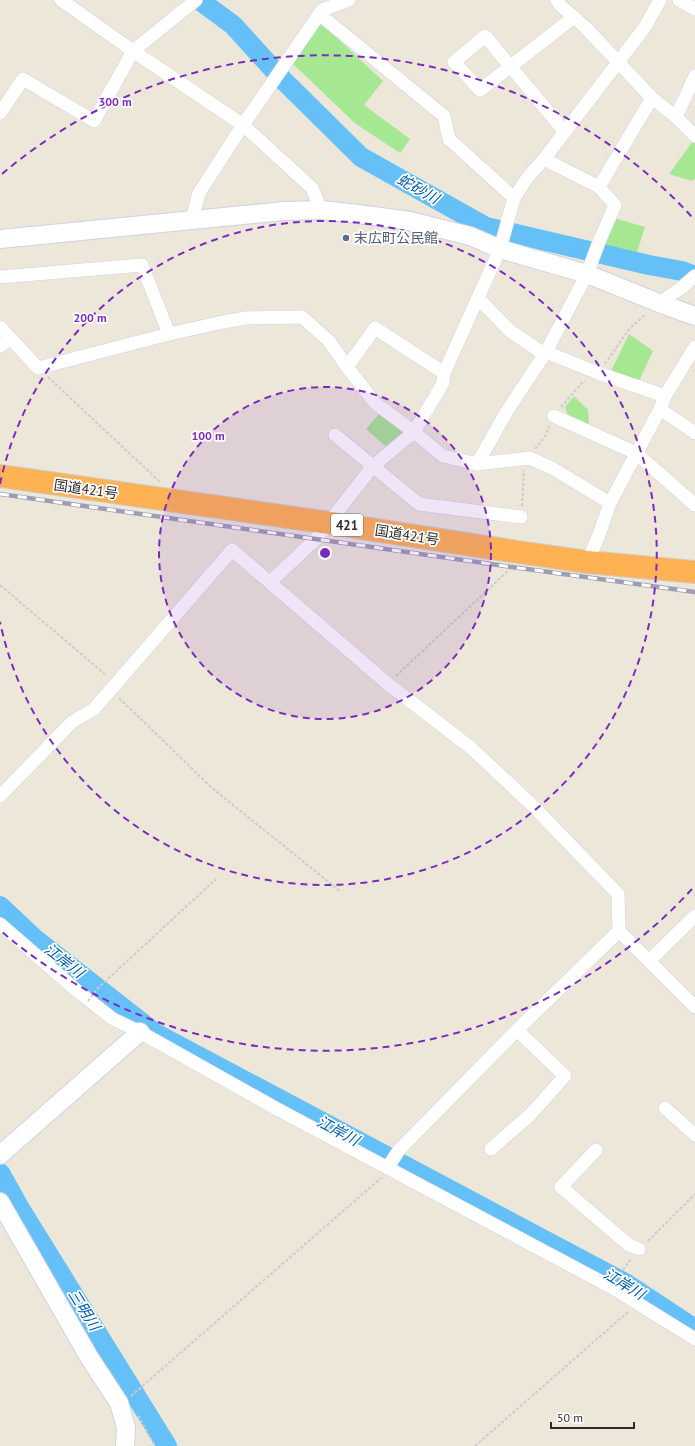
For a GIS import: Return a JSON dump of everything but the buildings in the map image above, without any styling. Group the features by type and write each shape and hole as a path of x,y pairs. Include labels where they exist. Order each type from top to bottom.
{"highway":[{"name":"国道421号","path":"0,476 330,523 586,562 695,572"}],"street":[{"path":"61,0 133,51 243,125 312,188 321,210"},
{"path":"0,113 23,79 94,122 133,51 196,0"},
{"path":"192,220 199,193 243,125 324,8 349,0"},
{"path":"557,0 560,5 586,28 652,98 676,117 695,136"},
{"path":"270,582 316,539 373,466 414,432 443,383 444,373 500,249 514,198 528,177 544,159 618,63 644,27 660,0"},
{"path":"679,0 695,9"},
{"path":"324,8 444,116 449,139 514,198"},
{"path":"565,132 510,66 574,17"},
{"path":"676,117 695,77"},
{"path":"599,187 652,98"},
{"path":"477,464 507,411 545,353 587,274 615,206 599,187 544,159"},
{"path":"0,239 284,211 321,210 410,222 470,236 500,249 587,274 695,316"},
{"path":"0,277 142,265 169,334"},
{"path":"659,303 681,288 695,276"},
{"path":"478,298 510,331 545,353 665,396"},
{"path":"0,327 5,342 38,368 169,334 246,318 302,317 329,341 346,367 375,403 443,456 477,464 529,458 552,468 610,503"},
{"path":"346,367 375,328 444,373"},
{"path":"586,562 599,535 610,503 660,409 665,396 695,348"},
{"path":"660,409 695,433"},
{"path":"554,416 636,453 695,505"},
{"path":"335,434 419,504 521,517"},
{"path":"0,796 72,722 94,709 232,550 388,684 470,747 531,804 618,894 618,931 603,948 518,1030 399,1150 392,1162"},
{"path":"649,961 695,916"},
{"path":"0,924 88,1000 113,1019 140,1032 277,1109 392,1162 611,1287 695,1339"},
{"path":"618,931 695,1007"},
{"path":"491,1150 530,1115 564,1076 518,1030"},
{"path":"0,1155 140,1032"},
{"path":"665,1108 695,1135"},
{"path":"596,1150 561,1187 628,1245 640,1249"},
{"path":"0,1202 119,1404 126,1427 125,1446"}],"path":[{"path":"38,368 164,486"},
{"path":"388,684 512,567"},
{"path":"0,585 113,687 212,788 341,892"},
{"path":"88,1001 97,989 216,879"},
{"path":"128,1398 385,1175 392,1162"},
{"path":"619,1275 640,1249 695,1194"},
{"path":"475,1446 637,1303"},
{"path":"136,1412 156,1446"}],"green space":[{"path":"320,22 383,81 364,105 410,139 400,153 356,124 293,64"},
{"path":"693,141 695,144 695,178 692,181 669,174"},
{"path":"614,218 645,227 636,255 605,246"},
{"path":"629,334 653,351 638,383 610,373"},
{"path":"574,396 588,410 589,424 568,415 565,407"},
{"path":"380,413 403,430 403,438 389,449 366,429"}],"waterway":[{"name":"蛇砂川","path":"199,0 233,25 282,79 361,157 486,227 649,265 682,271 695,276"},
{"name":"江岸川","path":"0,906 34,938 155,1033 627,1284 695,1329"},
{"name":"三明川","path":"0,1173 19,1207 167,1446"}],"railway":[{"path":"0,494 695,592"}],"place":[{"name":"末広町公民館","path":"346,238"}]}
